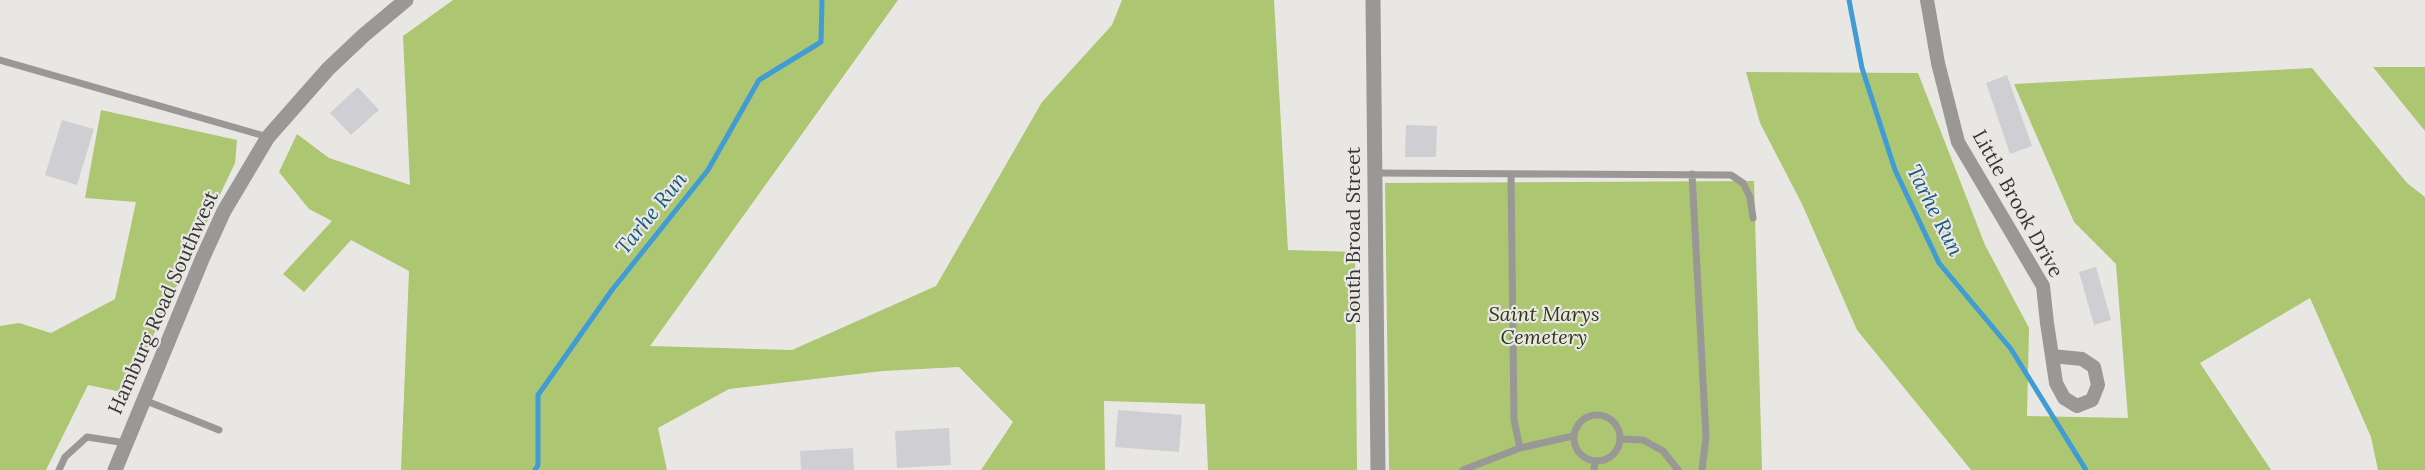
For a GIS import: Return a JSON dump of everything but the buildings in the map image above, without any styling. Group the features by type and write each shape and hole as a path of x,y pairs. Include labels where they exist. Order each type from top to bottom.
{"street":[{"name":"Hamburg Road Southwest","path":"115,470 216,229 268,137 328,69 406,0"},
{"name":"South Broad Street","path":"1373,0 1378,470"},
{"name":"Little Brook Drive","path":"1927,0 1938,63 1958,142 2043,286 2052,356"}],"lane":[{"path":"0,60 268,137"},
{"path":"1374,173 1731,175 1743,183 1750,196 1753,218"},
{"path":"1511,174 1514,420 1520,448"},
{"path":"1692,174 1706,437 1702,470"},
{"path":"144,400 219,430"},
{"path":"1598,415 1607,417 1614,423 1619,430 1620,439 1612,455 1604,460 1595,461 1579,453 1573,436 1581,420 1598,415"},
{"path":"1463,470 1520,448 1573,436"},
{"path":"59,470 65,458 87,437 126,443"},
{"path":"1620,439 1643,440 1663,450 1678,470"},
{"path":"1594,470 1595,461"}],"green space":[{"path":"453,0 898,0 650,346 792,350 936,286 1042,102 1112,25 1122,0 1274,0 1288,250 1355,252 1357,470 1208,470 1205,404 1104,401 1105,470 981,470 1013,422 959,367 883,371 729,389 658,428 667,470 401,470 409,271 351,240 304,292 283,274 332,221 309,209 279,172 297,134 329,158 410,185 403,36"},
{"path":"2373,67 2425,67 2425,131"},
{"path":"2312,68 2407,183 2425,197 2425,470 2378,470 2371,437 2310,298 2200,363 2271,470 1971,470 1857,330 1802,204 1760,123 1746,72 1918,73 1985,245 2029,328 2027,416 2128,418 2116,264 2074,222 2014,84"},
{"path":"101,110 237,140 235,163 126,393 88,385 46,470 0,470 0,326 19,323 51,333 115,299 136,202 85,198"},
{"name":"Saint Marys Cemetery","path":"1754,181 1762,470 1389,470 1385,183"}],"waterway":[{"name":"Tarhe Run","path":"535,470 538,465 538,395 612,290 708,170 759,80 821,42 822,0"},
{"name":"Tarhe Run","path":"1849,0 1862,68 1895,170 1939,263 2011,349 2086,470"}]}
